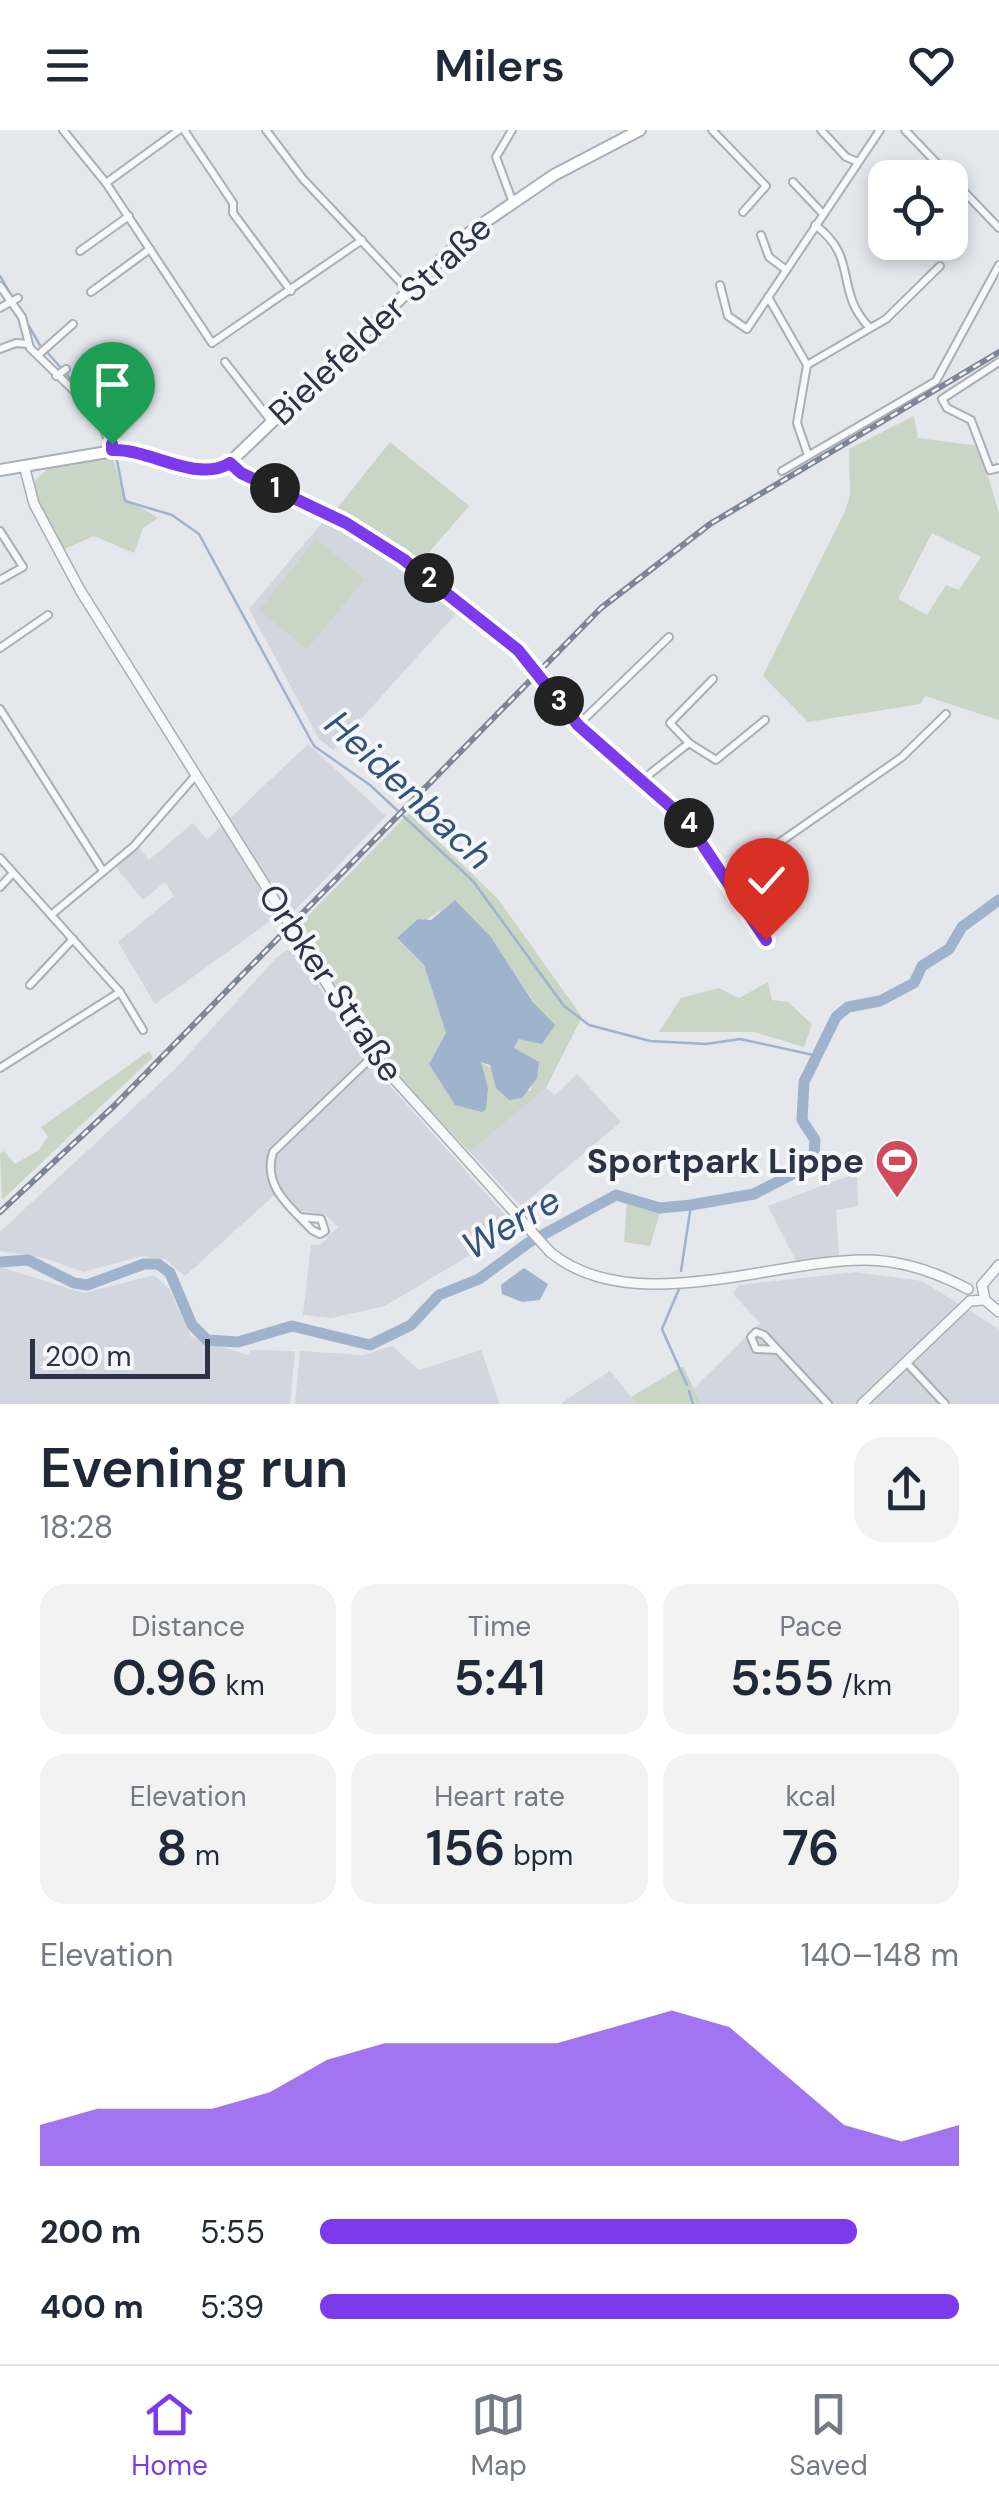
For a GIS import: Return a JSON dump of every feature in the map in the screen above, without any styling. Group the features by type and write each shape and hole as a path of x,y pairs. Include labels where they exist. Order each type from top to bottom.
{"main road":[{"name":"Bielefelder Straße","path":"230,463 407,289 512,200 640,130"},
{"path":"0,470 25,469 112,450 145,453 204,470 230,463"}],"street":[{"path":"62,130 106,182 212,343 362,240"},
{"path":"106,182 182,130 233,203 241,224 291,291"},
{"path":"266,130 303,179 407,289"},
{"path":"512,130 496,156 512,200"},
{"path":"712,130 766,186 743,212"},
{"path":"821,130 846,156 858,162"},
{"path":"720,286 728,316 747,329 880,130"},
{"path":"905,130 999,228"},
{"path":"793,182 822,214"},
{"path":"80,251 129,216"},
{"path":"815,225 843,254 851,304 870,328"},
{"path":"761,235 769,258 785,269"},
{"path":"90,292 150,249"},
{"path":"782,471 936,381 999,265"},
{"path":"807,365 870,328 940,266"},
{"path":"0,286 14,300 29,345"},
{"path":"768,296 807,365 797,423 808,455"},
{"path":"0,308 14,300"},
{"path":"42,351 73,324"},
{"path":"0,349 16,343 42,351 88,398 108,430 112,450"},
{"path":"224,362 270,421"},
{"path":"999,362 942,399 948,408 970,420 990,470 999,468"},
{"path":"230,463 241,473 346,523 411,564 518,650 578,725 686,820 769,943"},
{"name":"Orbker Straße","path":"25,469 34,504 80,590 374,1056 545,1246 576,1270 608,1281 712,1280 865,1260 925,1270 968,1289"},
{"path":"0,532 23,567 0,580"},
{"path":"0,648 48,615"},
{"path":"578,725 669,636"},
{"path":"713,679 670,722 689,743 716,760 766,720"},
{"path":"0,710 103,872"},
{"path":"728,880 902,758 946,714"},
{"path":"642,780 689,743"},
{"path":"51,915 134,846 196,775"},
{"path":"0,858 120,992 143,1030"},
{"path":"0,887 13,873"},
{"path":"30,984 73,939"},
{"path":"0,1068 120,992"},
{"path":"300,1217 273,1186 269,1171 272,1152 374,1056"},
{"path":"970,1301 968,1289 982,1285 999,1265"},
{"path":"982,1285 985,1300 999,1312"},
{"path":"862,1404 970,1301 985,1300"},
{"path":"778,1350 828,1404"},
{"path":"906,1362 944,1404"}],"shaded area":[{"path":"326,518 415,573 461,608 333,750 319,739 249,609"},
{"path":"308,744 386,816 291,914 286,910 155,1004 118,942 174,896 165,882 143,900 115,866 138,846 149,860 193,823 207,840"},
{"path":"293,946 361,1053 512,1223 507,1233 385,1306 331,1318 303,1315 311,1245 320,1245 338,1227 324,1214 301,1211 281,1189 185,1276 165,1259 142,1256 83,1272 45,1258 0,1251 0,1232 176,1068 276,958"},
{"path":"577,1074 621,1122 521,1206 470,1152 546,1088 555,1095"},
{"path":"857,1173 858,1206 836,1210 839,1256 797,1263 768,1206"},
{"path":"0,1267 84,1293 154,1275 169,1289 191,1337 248,1355 251,1350 295,1351 290,1404 0,1404"},
{"path":"856,1272 922,1281 999,1329 999,1404 701,1404 694,1388 760,1323 733,1294 739,1285"},
{"path":"392,1346 419,1370 481,1350 500,1404 295,1404 300,1351 363,1355"},
{"path":"610,1371 637,1404 562,1404 564,1401"}],"green space":[{"path":"914,416 918,438 979,446 999,513 999,720 925,696 920,704 808,722 763,676 846,509 850,494 849,449","holes":["932,533 981,557 959,590 946,585 927,615 898,599"]},
{"path":"390,442 469,506 418,565 378,535 335,511"},
{"path":"111,453 125,498 158,518 143,528 134,553 94,536 62,550 37,502 35,481 48,468"},
{"path":"316,539 365,579 307,649 259,610"},
{"path":"409,813 498,899 582,1017 546,1088 470,1152 376,1055 296,928","holes":["455,901 491,937 545,1019 519,1039 514,1049 539,1063 530,1091 479,1061 476,1110 455,1105 446,1033 424,965 397,939"]},
{"path":"768,982 772,1000 788,1002 812,1024 804,1047 754,1032 659,1032 681,998 719,988 739,998"},
{"path":"149,1051 153,1057 2,1200 0,1154 4,1151 15,1164 39,1150 48,1137 41,1127"},
{"path":"627,1201 660,1212 650,1246 624,1242"},
{"path":"683,1366 701,1404 637,1404 631,1397"}],"water":[{"path":"455,900 491,937 533,1002 555,1025 542,1044 519,1039 514,1048 539,1062 537,1078 522,1098 509,1100 496,1088 490,1065 481,1062 488,1088 486,1109 482,1112 455,1105 429,1064 446,1033 424,965 397,938 418,919 431,920"},
{"path":"524,1268 548,1284 540,1300 522,1302 502,1294 501,1285"}],"waterway":[{"name":"Heidenbach","path":"0,276 41,347"},
{"name":"Heidenbach","path":"47,352 98,410"},
{"name":"Heidenbach","path":"116,456 125,501 172,515 199,534 314,746 370,785 473,881 564,1006 589,1025 650,1041 706,1044 740,1039 818,1056"},
{"name":"Werre","path":"0,1262 28,1260 74,1283 87,1285 144,1264 158,1264 170,1273 192,1325 207,1340 238,1342 292,1326 370,1345 411,1325 439,1295 479,1279 528,1243 616,1195 660,1208 691,1205 754,1194 802,1169 814,1155 815,1140 802,1120 804,1082 836,1017 848,1007 880,1001 914,983 922,966 949,949 962,927 999,900"},
{"path":"681,1271 691,1205"},
{"path":"679,1289 662,1329 687,1385"},
{"path":"689,1391 693,1404"}],"railway":[{"path":"0,1212 114,1106 601,608 710,524 999,352"}],"place":[{"name":"Sportpark Lippe","path":"897,1199"}],"route":[{"path":"112,444 112,450 145,453 204,470 230,463 241,473 346,523 411,564 518,650 578,725 686,820 766,940"}]}
